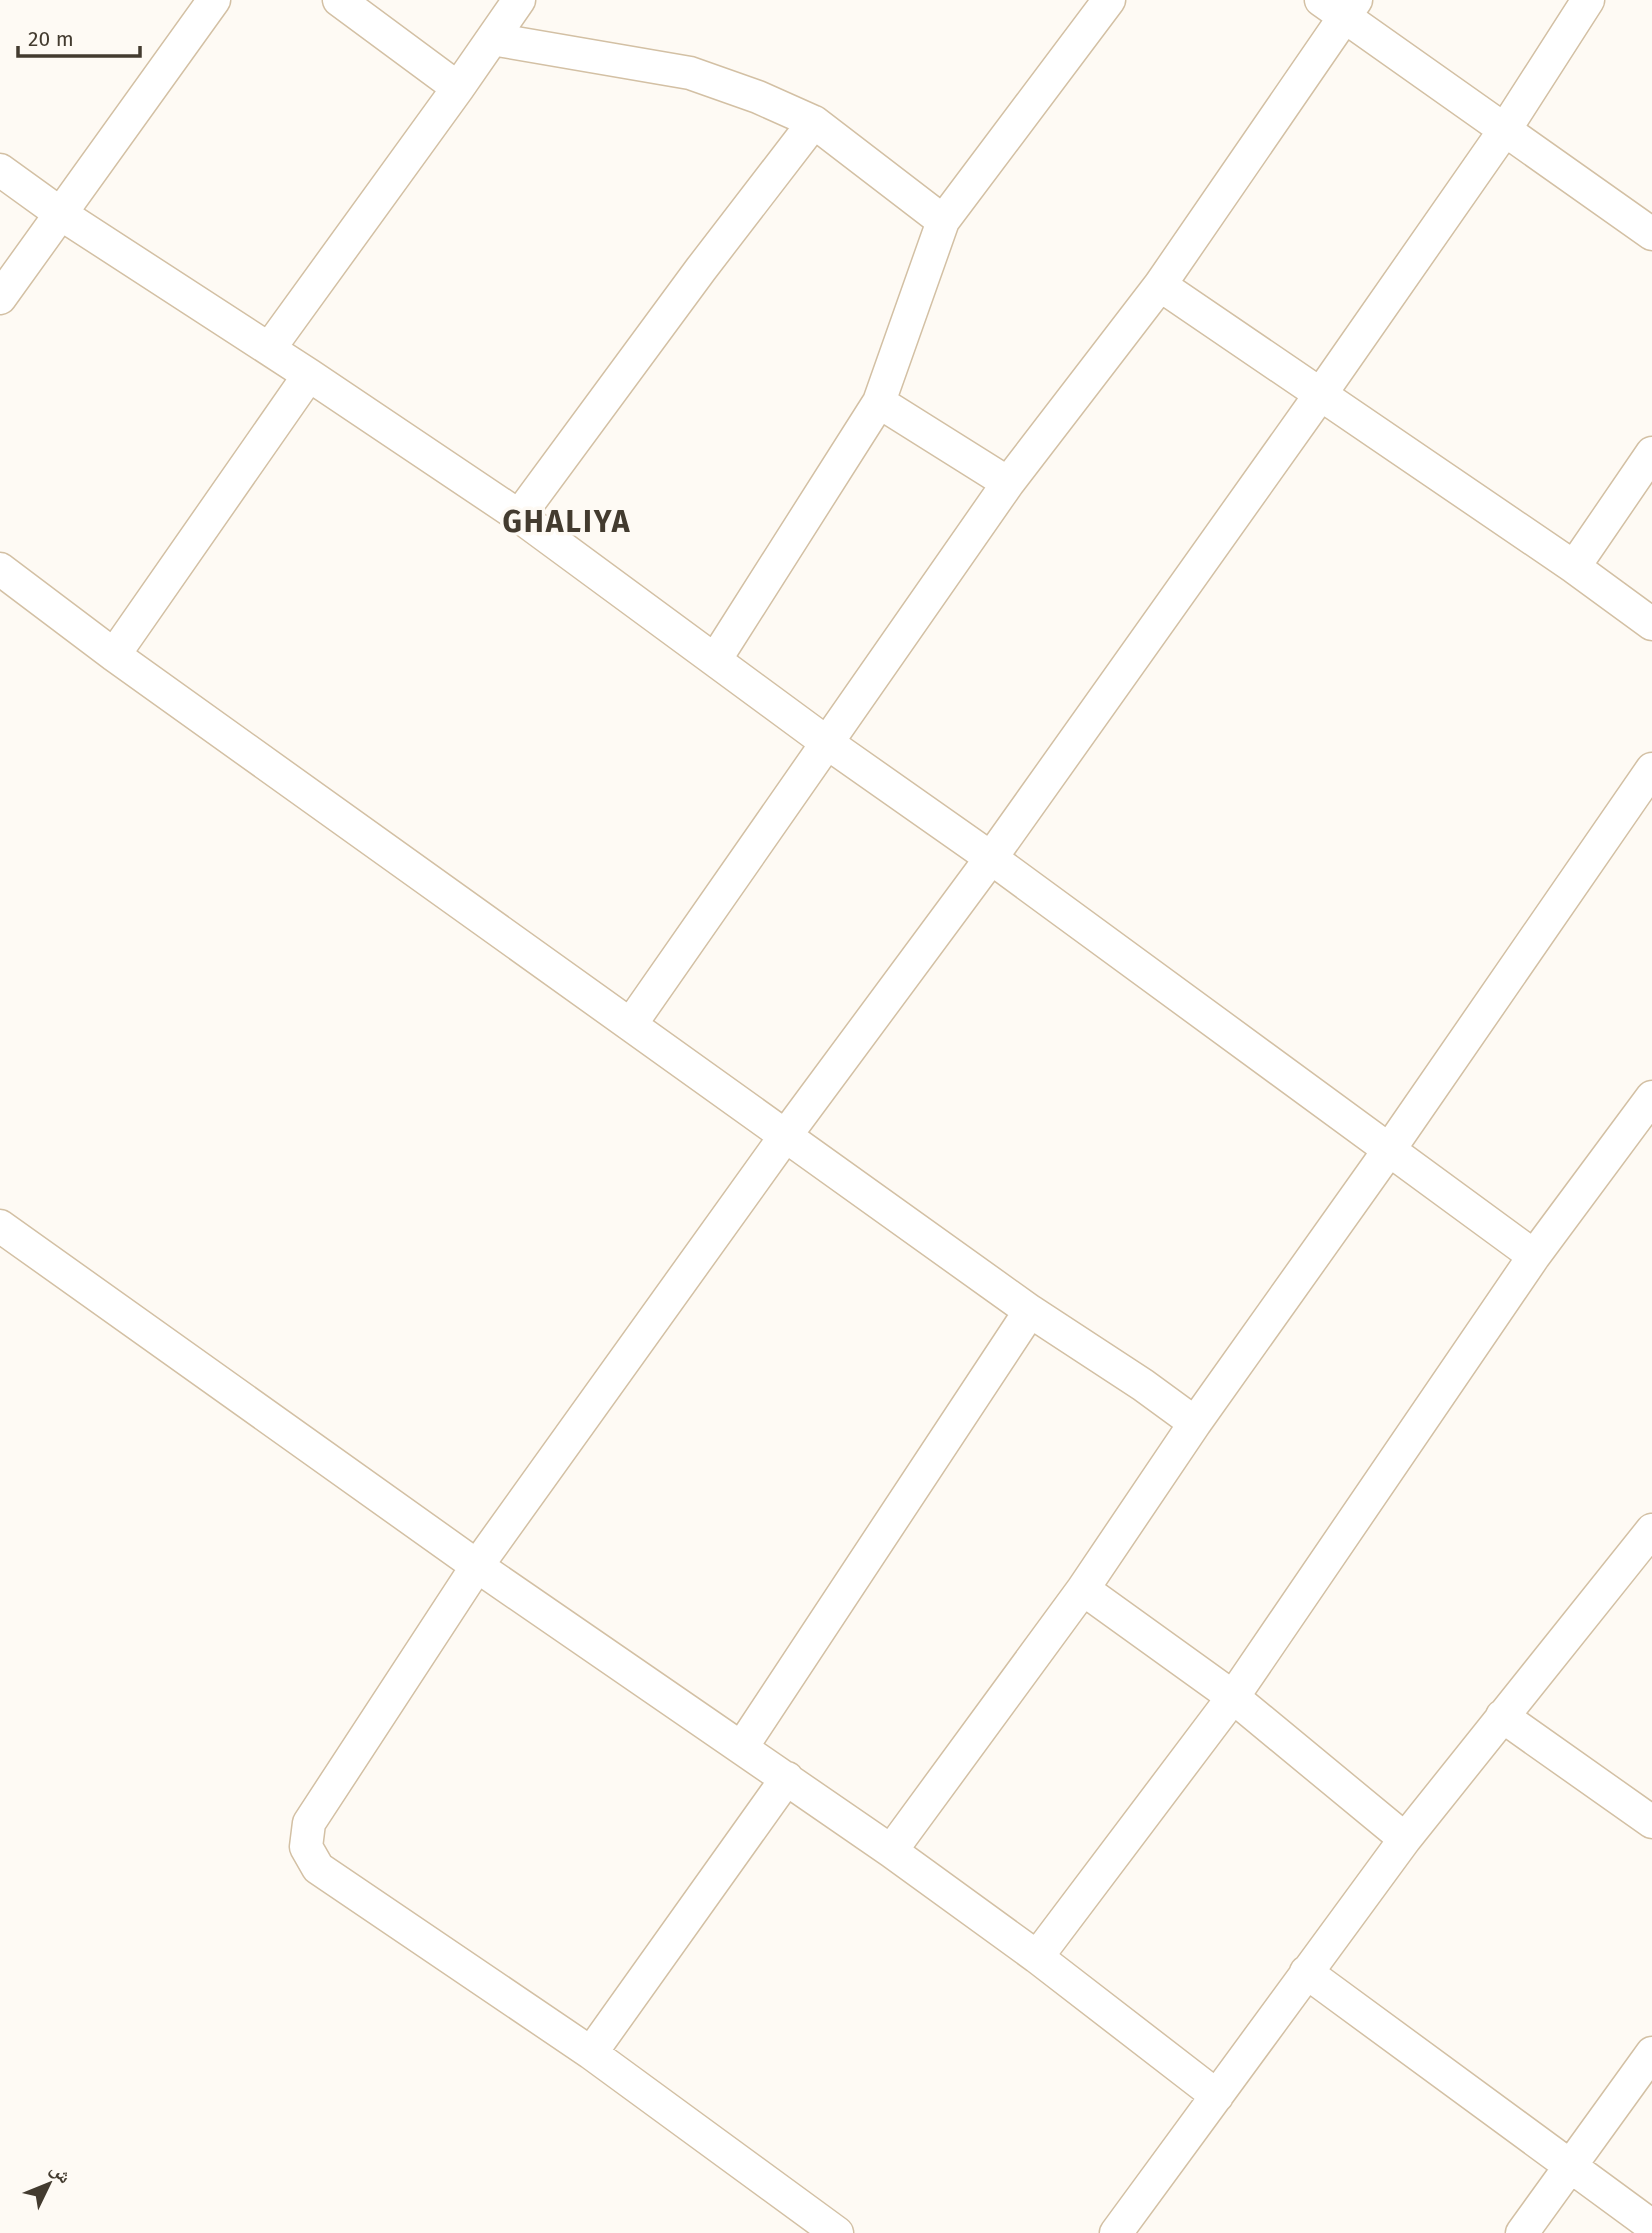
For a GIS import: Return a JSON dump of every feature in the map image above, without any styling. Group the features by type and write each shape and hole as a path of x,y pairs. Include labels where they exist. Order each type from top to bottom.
{"street":[{"path":"0,298 214,0"},
{"path":"339,0 458,88"},
{"path":"269,349 519,0"},
{"path":"715,660 879,402 943,221 1109,0"},
{"path":"837,2233 591,2053 318,1868 306,1847 309,1823 477,1566 786,1135 991,858 1320,395 1504,131 1588,0"},
{"path":"631,1024 1008,482 1160,285 1341,6 1504,131 1652,234"},
{"path":"492,38 690,73 758,97 814,122 943,221"},
{"path":"519,516 701,269 814,122"},
{"path":"0,170 61,214 519,516 1534,1256"},
{"path":"1160,285 1574,567 1652,624"},
{"path":"114,655 309,376"},
{"path":"879,402 1008,482"},
{"path":"1574,567 1652,453"},
{"path":"0,569 114,655 1031,1311 1195,1423"},
{"path":"891,1851 1083,1589 1195,1423 1652,769"},
{"path":"1037,1957 1233,1697 1534,1256 1652,1097"},
{"path":"0,1226 477,1566 891,1851 1037,1957 1217,2096"},
{"path":"742,1747 1031,1311"},
{"path":"1118,2232 1405,1839 1651,1532"},
{"path":"1083,1589 1233,1697 1405,1839"},
{"path":"1502,1716 1652,1822"},
{"path":"591,2053 787,1778"},
{"path":"1306,1972 1652,2226"},
{"path":"1522,2233 1652,2053"}],"district":[{"name":"GHALIYA","path":"567,522"}]}
